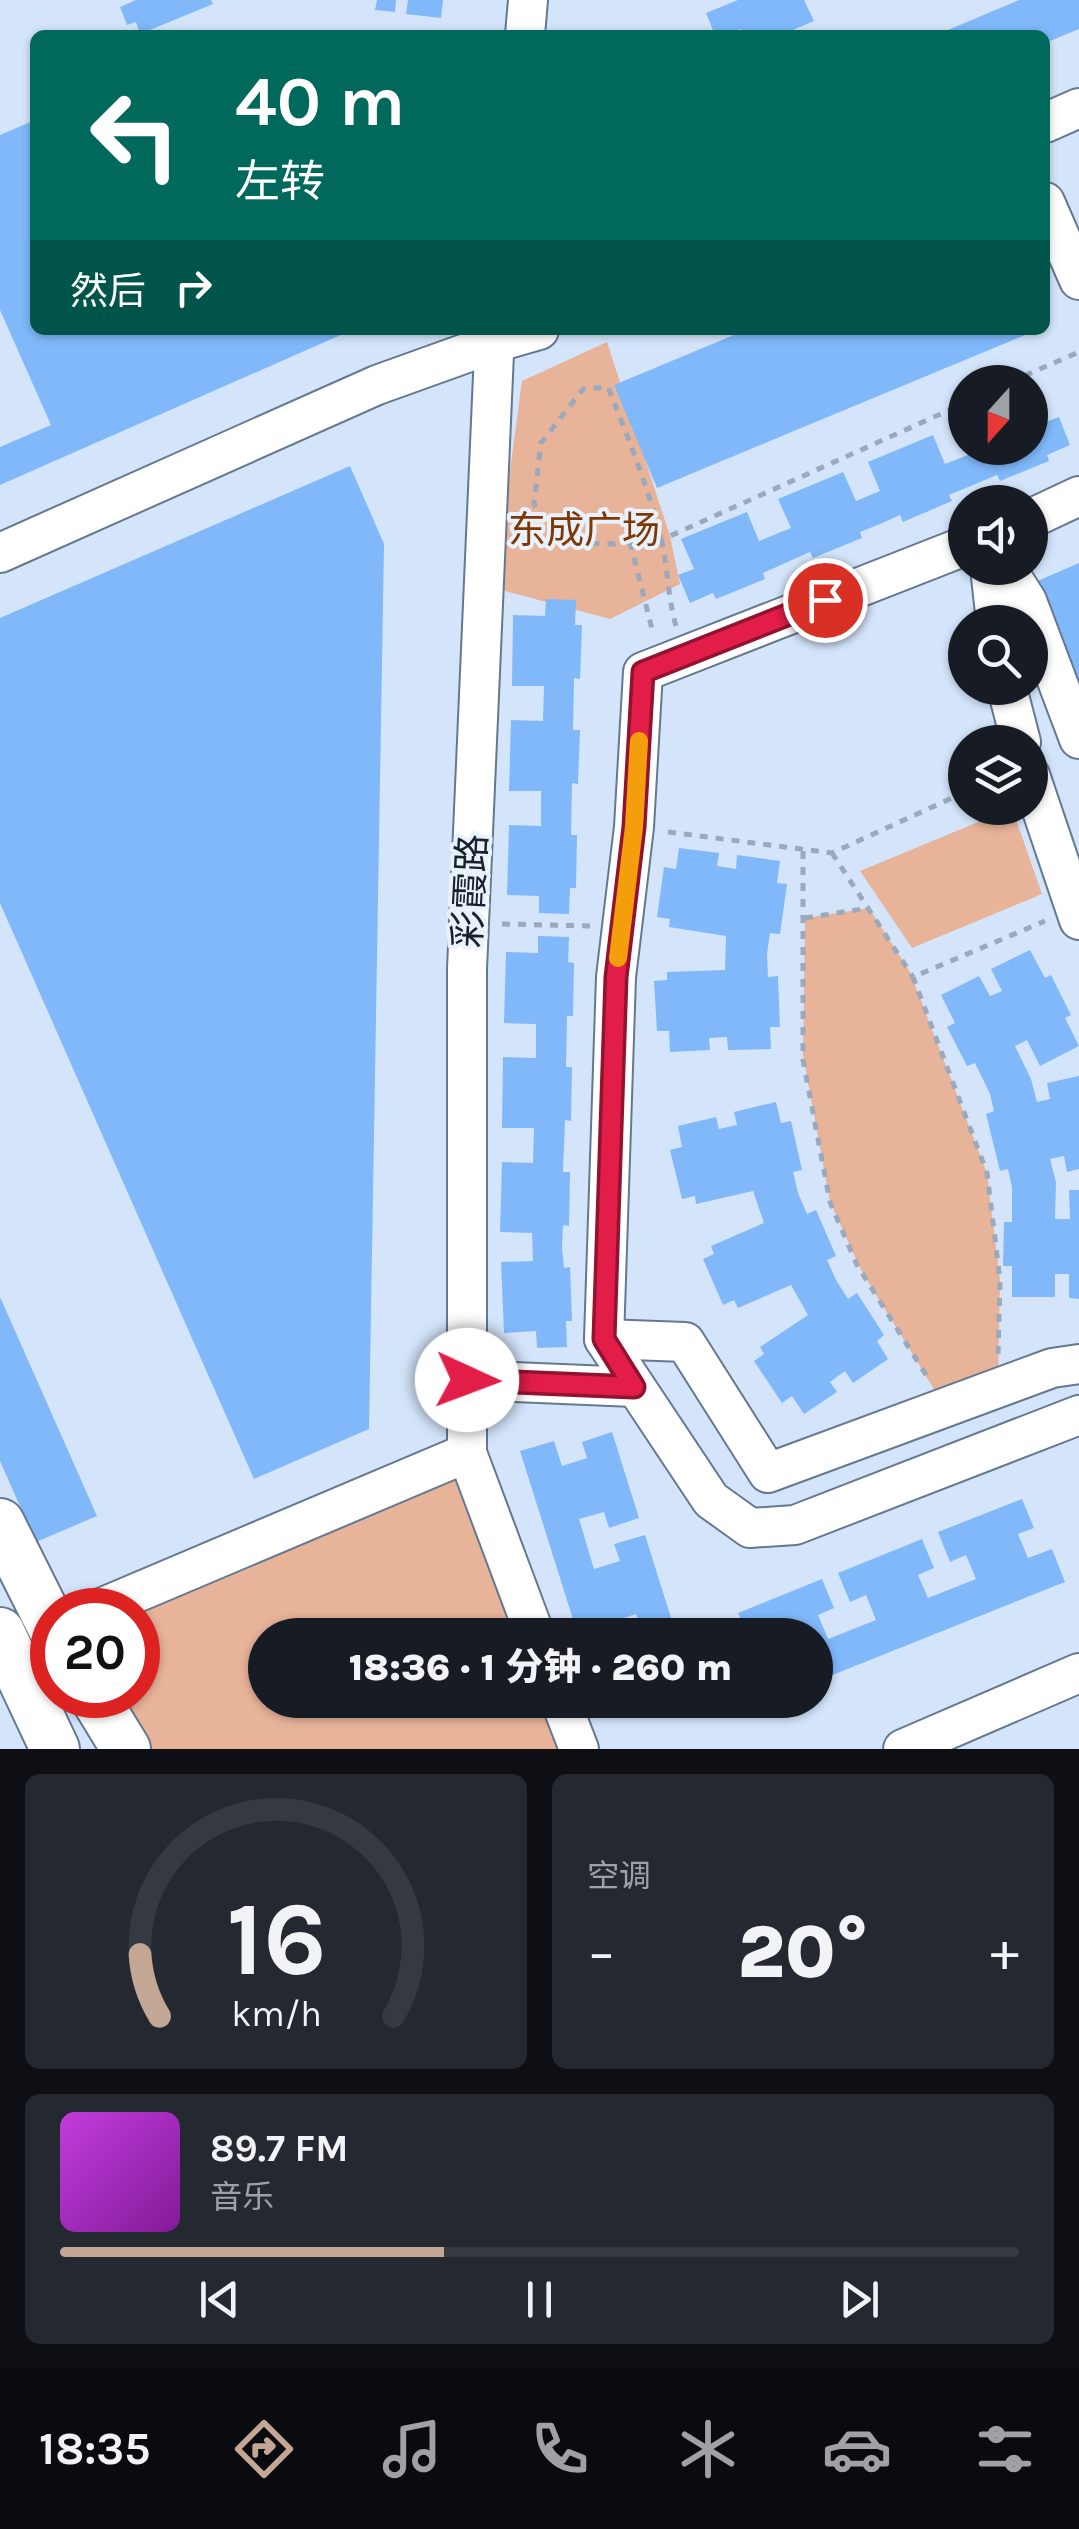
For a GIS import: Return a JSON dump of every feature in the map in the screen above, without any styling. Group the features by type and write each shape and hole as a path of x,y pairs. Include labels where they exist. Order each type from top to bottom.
{"main road":[{"path":"0,1523 32,1588"},
{"path":"0,1632 15,1702 55,1749"},
{"path":"107,1718 126,1749"}],"street":[{"path":"525,30 528,0"},
{"path":"1050,121 1079,108"},
{"path":"1050,213 1079,280"},
{"path":"0,553 495,336"},
{"name":"彩霞路","path":"467,1454 468,923 495,336"},
{"path":"1048,510 1079,496"},
{"path":"604,1339 685,1342 768,1473 998,1387 1066,1366 1076,1426 795,1525 750,1528 711,1500 604,1339 616,977 634,827 643,672 948,553"},
{"path":"1017,585 1028,601 1079,739"},
{"path":"1047,825 1077,914"},
{"path":"467,1380 634,1387"},
{"path":"148,1588 467,1454 530,1618"},
{"path":"903,1749 1079,1673"},
{"path":"567,1718 578,1749"}],"path":[{"path":"1048,365 1079,352"},
{"path":"669,604 661,537 608,387 583,389 540,443 534,504 547,528 574,543 661,537 948,410"},
{"path":"630,542 660,666"},
{"path":"634,827 832,853 948,800"},
{"path":"803,850 803,1060 830,1202 857,1265 945,1407"},
{"path":"832,853 913,978 987,1173 1000,1280 998,1387"},
{"path":"805,918 869,908"},
{"path":"913,978 1077,914"},
{"path":"468,923 622,927"}],"green space":[{"name":"东成广场","path":"607,342 670,536 680,584 610,619 501,590 505,508 522,381"},
{"path":"971,825 1018,825 1042,894 912,948 860,871"},
{"path":"869,908 910,972 987,1173 1000,1280 998,1387 945,1407 862,1272 830,1202 803,1055 805,918"},
{"path":"467,1453 529,1618 248,1618 248,1718 567,1718 579,1749 126,1749 107,1718 160,1718 160,1600"}],"building":[{"path":"136,0 211,0 213,4 150,30 139,30 136,22 127,25 120,7"},
{"path":"377,0 396,0 395,12 375,10"},
{"path":"408,0 443,0 441,18 406,14"},
{"path":"738,0 804,0 814,21 793,30 713,30 706,13"},
{"path":"1019,0 1079,0 1079,29 1050,41 1050,30 948,30"},
{"path":"30,122 30,335 341,335 0,485 0,447 51,425 0,310 0,135"},
{"path":"734,335 1025,335 948,365 657,488 614,385"},
{"path":"1059,417 1070,445 1048,455 1048,421"},
{"path":"933,435 945,464 1039,465 1000,481 997,475 973,485 948,485 948,503 903,522 900,515 860,532 862,538 813,558 810,552 763,573 765,579 716,599 713,593 690,603 678,575 694,569 681,539 747,512 759,541 791,528 778,499 843,472 856,501 880,491 868,462"},
{"path":"350,466 384,544 369,1429 254,1479 0,903 0,618"},
{"path":"1079,563 1079,688 1048,617 1048,605 1043,605 1034,585 1048,585 1048,576"},
{"path":"546,599 576,600 575,625 582,625 580,679 574,678 573,730 580,730 578,784 572,783 571,835 577,835 576,888 570,888 569,914 539,913 539,896 507,895 509,825 541,826 541,791 509,791 511,720 543,721 544,686 512,686 513,615 545,616"},
{"path":"679,848 719,853 717,866 736,869 737,855 780,861 777,883 787,884 780,934 770,933 767,954 768,977 778,976 780,1027 770,1027 771,1049 728,1050 727,1037 709,1038 710,1050 670,1052 669,1031 657,1031 654,981 667,980 667,972 725,970 726,936 669,927 670,919 657,917 664,867 676,869"},
{"path":"538,936 569,937 568,962 574,963 573,1016 567,1016 566,1067 572,1067 571,1121 565,1120 563,1172 570,1172 569,1226 563,1225 562,1247 564,1268 570,1267 572,1321 566,1321 567,1347 537,1348 536,1331 504,1333 501,1262 533,1261 532,1233 500,1232 502,1162 533,1163 534,1128 502,1128 503,1057 536,1058 536,1024 504,1023 506,952 538,953"},
{"path":"1030,950 1045,978 1051,975 1071,1015 1065,1018 1079,1046 1040,1066 1027,1040 1015,1046 1037,1102 1050,1099 1047,1083 1079,1076 1079,1169 1067,1172 1064,1156 1050,1159 1056,1182 1055,1219 1070,1219 1069,1190 1079,1190 1079,1299 1069,1298 1069,1274 1055,1274 1055,1297 1012,1297 1012,1266 1003,1266 1004,1222 1012,1222 1008,1169 1000,1171 986,1114 994,1111 990,1094 975,1063 967,1066 947,1027 955,1023 941,995 979,976 990,996 1002,991 991,969"},
{"path":"776,1102 781,1123 791,1121 802,1170 793,1172 798,1193 807,1214 816,1210 836,1256 827,1260 848,1299 857,1293 884,1335 877,1341 888,1359 853,1383 845,1371 830,1382 837,1392 804,1414 792,1396 782,1403 754,1361 764,1354 760,1347 808,1315 791,1285 738,1308 734,1300 723,1305 703,1259 714,1254 711,1246 764,1223 753,1191 696,1204 695,1196 682,1199 670,1150 682,1147 678,1126 716,1117 719,1129 737,1125 734,1112"},
{"path":"0,1297 97,1516 36,1542 0,1461"},
{"path":"612,1432 639,1518 609,1528 604,1512 579,1519 594,1569 620,1561 614,1544 645,1535 671,1618 637,1618 636,1614 624,1618 573,1618 520,1451 554,1441 562,1466 587,1458 582,1442"},
{"path":"1022,1499 1034,1528 1018,1534 1028,1558 1052,1549 1065,1582 833,1675 833,1637 876,1620 866,1595 850,1602 838,1573 922,1539 934,1568 918,1575 928,1598 976,1579 966,1555 950,1562 938,1532"},
{"path":"822,1579 834,1608 818,1615 819,1618 740,1618 738,1613"}],"slow traffic":[{"path":"618,958 634,827 639,741"}],"route":[{"path":"467,1380 634,1387 604,1339 616,977 634,827 643,672 825,600"}]}
